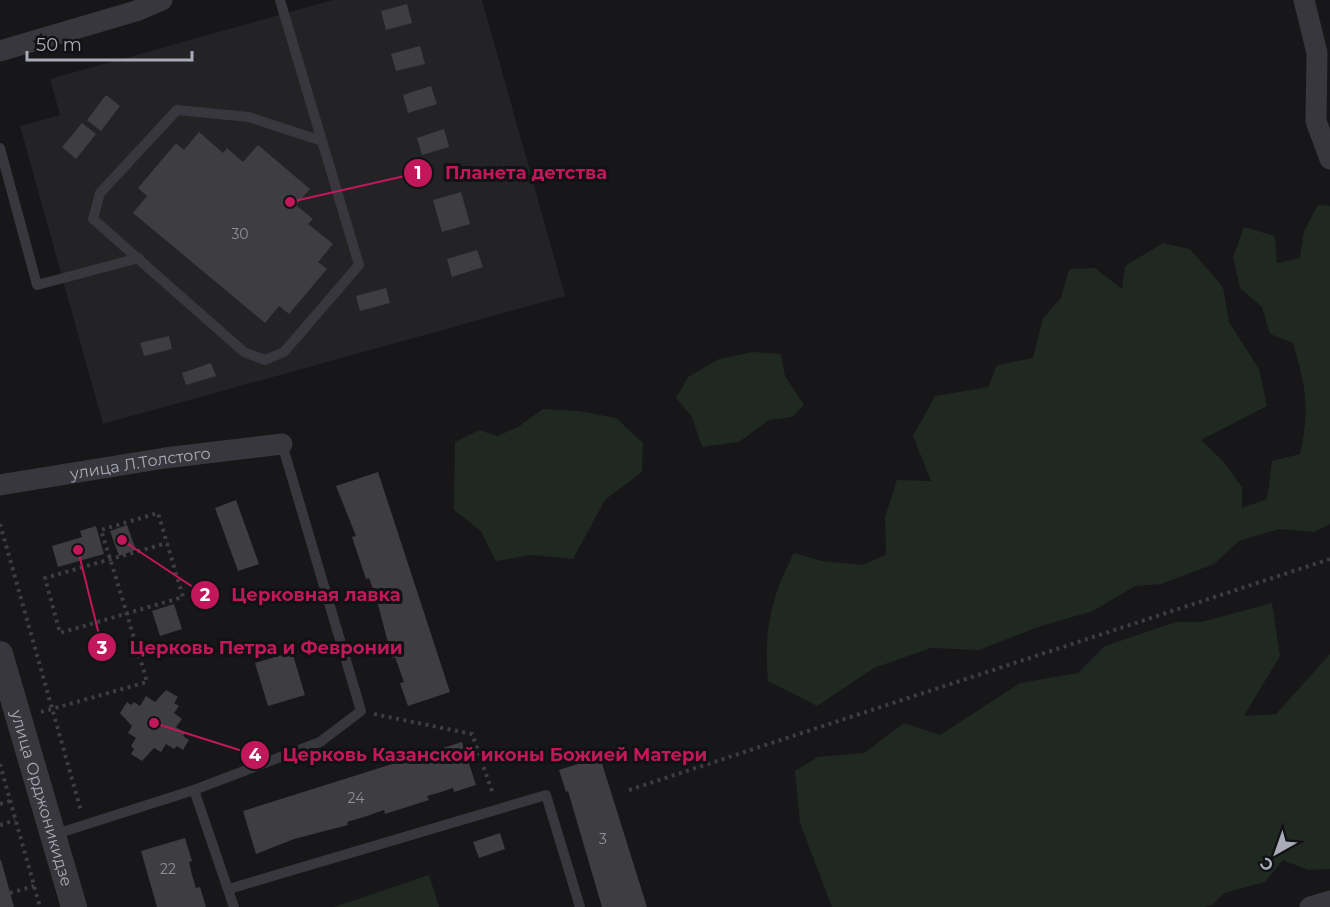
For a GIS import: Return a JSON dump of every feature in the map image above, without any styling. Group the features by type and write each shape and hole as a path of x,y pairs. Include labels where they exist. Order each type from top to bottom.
{"street":[{"path":"0,51 135,6 162,0"},
{"path":"1304,0 1317,53 1316,121 1330,159"},
{"name":"улица Л.Толстого","path":"0,485 165,458 282,444"},
{"name":"улица Орджоникидзе","path":"0,654 74,907"},
{"path":"1310,907 1330,901"}],"lane":[{"path":"280,0 359,265 284,352 265,360 244,352 93,219 100,194 177,110 249,117 322,141"},
{"path":"0,148 37,285 139,258"},
{"path":"53,835 194,790 320,742 361,711 282,444"},
{"path":"194,790 234,907"},
{"path":"229,889 546,795 580,907"}],"path":[{"path":"54,709 147,682 126,614 111,560 101,530 158,513 167,543 183,597 126,614 60,633 45,578 111,560 167,543"},
{"path":"0,524 85,825"},
{"path":"629,790 1330,559"},
{"path":"361,711 472,734 498,809"},
{"path":"0,764 40,907"},
{"path":"0,804 10,801"},
{"path":"0,825 15,820"},
{"path":"10,893 34,886"}],"shaded area":[{"path":"333,0 482,0 565,296 103,424 20,126 60,115 50,79"},
{"path":"1318,205 1330,206 1330,524 1314,532 1279,529 1239,541 1214,564 1161,584 1135,586 1093,611 1038,627 979,650 931,648 874,668 817,706 768,681 767,646 770,615 779,586 794,553 822,561 862,565 886,555 885,517 897,480 931,481 913,436 935,396 988,387 997,365 1033,358 1043,318 1061,298 1069,269 1095,268 1122,289 1125,266 1163,243 1190,249 1223,287 1229,322 1259,369 1267,406 1201,440 1223,461 1242,487 1242,508 1267,499 1272,461 1300,454 1306,411 1304,386 1293,343 1270,334 1262,307 1240,288 1233,258 1244,227 1275,236 1277,263 1300,258 1304,231"},
{"path":"753,352 781,354 785,376 804,405 792,417 769,420 739,442 702,447 692,417 676,398 688,377 719,359"},
{"path":"543,409 579,411 616,418 643,443 642,472 605,500 573,559 532,555 496,561 481,531 454,510 455,442 479,430 497,436 518,427"},
{"path":"1272,603 1280,656 1244,716 1276,714 1330,654 1330,869 1308,870 1283,860 1265,882 1224,893 1212,905 1204,907 832,907 800,823 795,771 818,757 864,753 904,723 940,735 1020,683 1078,673 1105,646 1176,622 1201,622"},
{"path":"429,875 439,907 334,907"}],"building":[{"path":"407,4 412,23 386,30 381,11"},
{"path":"420,46 425,64 396,71 391,54"},
{"path":"431,86 437,104 408,113 403,95"},
{"path":"106,95 120,106 101,131 87,120"},
{"path":"82,123 96,134 76,159 62,147"},
{"path":"444,129 449,147 422,155 417,138"},
{"path":"199,132 223,153 227,148 243,162 258,145 310,189 296,205 313,219 308,224 333,244 318,262 327,269 289,314 279,306 265,323 133,213 147,196 138,188 176,143 184,150"},
{"path":"461,192 470,224 442,232 433,200"},
{"path":"477,250 483,267 452,277 447,259"},
{"path":"386,288 390,303 360,311 356,296"},
{"path":"169,336 172,349 144,356 140,343"},
{"path":"211,363 216,376 186,385 182,373"},
{"path":"378,472 450,692 408,706 400,683 404,682 395,657 392,658 376,597 369,578 366,579 352,537 356,536 336,486"},
{"path":"236,500 259,564 238,571 215,508"},
{"path":"127,525 136,550 119,556 110,531"},
{"path":"96,526 104,554 58,567 52,546 82,537 80,531"},
{"path":"174,604 182,629 160,636 152,611"},
{"path":"292,652 305,695 268,706 255,663"},
{"path":"166,690 178,697 174,703 179,706 174,713 182,719 176,727 185,733 183,736 189,740 183,750 177,746 174,749 166,744 161,752 154,748 142,761 131,754 134,749 131,746 136,738 128,733 132,726 120,713 127,702 131,705 134,702 140,706 146,696 155,702"},
{"path":"462,742 476,785 454,792 453,788 427,796 429,800 385,814 384,810 347,822 348,825 294,839 256,854 243,811"},
{"path":"600,757 647,907 602,907 568,791 566,792 559,770"},
{"path":"500,833 505,849 479,858 473,842"},
{"path":"185,838 192,861 189,862 192,875 196,888 200,887 206,907 157,907 141,851"},
{"path":"1,860 14,907 0,907"}],"place":[{"name":"Планета детства","path":"290,202"},
{"name":"Церковная лавка","path":"122,540"},
{"name":"Церковь Петра и Февронии","path":"78,550"},
{"name":"Церковь Казанской иконы Божией Матери","path":"154,723"}]}
